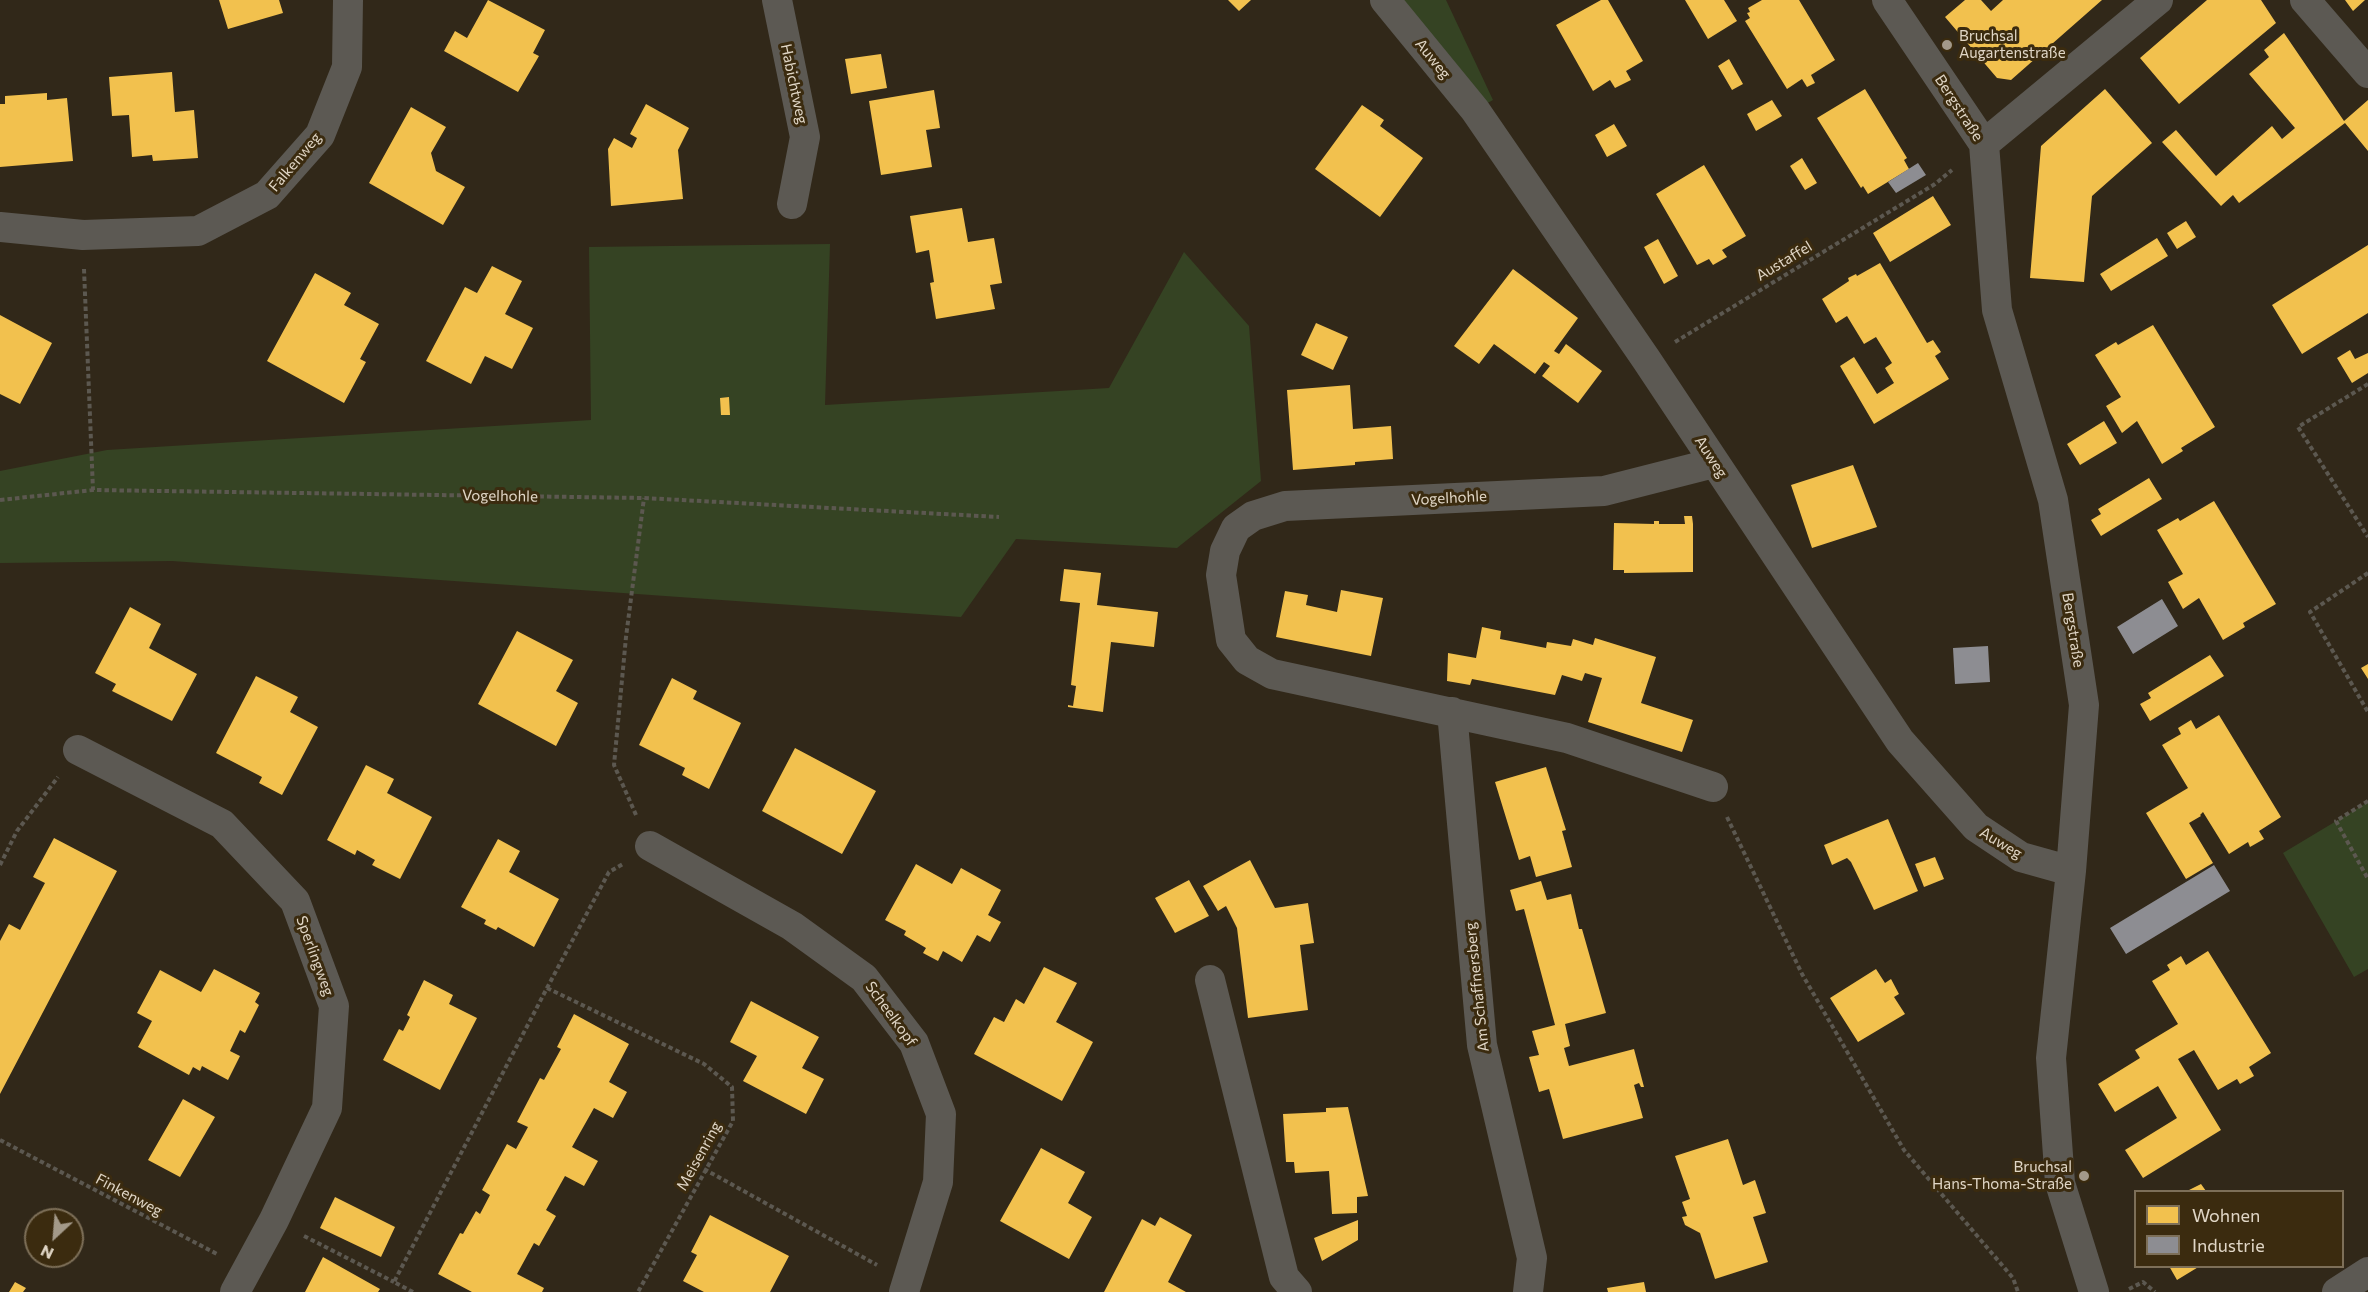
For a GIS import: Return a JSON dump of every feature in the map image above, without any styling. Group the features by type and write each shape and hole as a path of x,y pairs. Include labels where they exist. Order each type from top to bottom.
{"street":[{"name":"Falkenweg","path":"0,227 83,235 198,231 267,195 320,135 347,67 348,0"},
{"name":"Habichtweg","path":"777,0 805,137 792,204"},
{"name":"Auweg","path":"1385,0 1475,110 1646,359 1900,741 1976,827 2021,857 2071,871"},
{"name":"Bergstraße","path":"1887,0 1984,144 1997,310 2053,500 2084,705 2071,871 2051,1058 2060,1183 2094,1292"},
{"path":"1984,144 2158,0"},
{"path":"2305,0 2368,74"},
{"name":"Vogelhohle","path":"1452,712 1272,674 1247,660 1231,640 1221,576 1226,551 1236,528 1253,516 1285,506 1604,491 1714,463"},
{"path":"1452,712 1567,738 1713,787"},
{"name":"Am Schaffnersberg","path":"1452,712 1482,1045 1532,1258 1528,1292"},
{"name":"Sperlingweg","path":"78,750 222,824 295,901 334,1006 327,1108 274,1220 241,1281"},
{"name":"Scheelkopf","path":"651,846 792,926 864,978 914,1042 941,1114 938,1182 906,1287"},
{"path":"1210,980 1284,1277 1298,1292"},
{"path":"2337,1292 2368,1272"}],"path":[{"name":"Austaffel","path":"1646,359 1935,184"},
{"path":"83,235 93,490"},
{"path":"2368,384 2298,427 2368,537"},
{"name":"Vogelhohle","path":"0,500 93,490 644,498 999,517"},
{"path":"394,1282 609,872 651,846 614,765 626,637 644,498"},
{"path":"2368,573 2310,612 2368,712"},
{"path":"0,865 17,831 78,750"},
{"path":"1713,787 1802,974 1904,1150 2013,1278 2018,1292"},
{"path":"2368,801 2336,821 2368,879"},
{"name":"Meisenring","path":"547,988 704,1064 732,1088 733,1120 638,1292"},
{"name":"Finkenweg","path":"0,1140 241,1281"},
{"path":"704,1169 906,1287"},
{"path":"274,1220 413,1292"},
{"path":"2123,1292 2143,1282 2155,1292"}],"green space":[{"path":"1385,0 1446,0 1493,100 1475,110"},
{"path":"830,244 825,405 1109,388 1184,252 1249,326 1261,481 1177,548 1016,539 961,617 172,561 0,563 0,471 107,450 591,420 589,247"},
{"path":"2368,802 2368,969 2354,977 2283,853"}],"building: Wohnen":[{"path":"219,0 279,0 283,13 228,29"},
{"path":"488,0 545,30 533,53 539,56 518,92 444,51 455,31 467,38"},
{"path":"1228,0 1251,0 1239,11"},
{"path":"1601,0 1608,0 1643,61 1626,71 1631,80 1615,88 1610,80 1593,91 1556,25"},
{"path":"1685,0 1724,0 1737,21 1708,39"},
{"path":"1762,0 1799,0 1835,60 1811,75 1815,83 1807,87 1802,79 1787,89 1745,21 1750,18 1747,13 1750,12 1748,8"},
{"path":"1965,0 1981,0 1991,11 2003,0 2102,0 2011,80 1997,78 1945,17"},
{"path":"2207,0 2261,0 2276,23 2179,104 2140,58"},
{"path":"2345,0 2365,0 2353,11"},
{"path":"2284,33 2344,121 2368,100 2368,151 2345,123 2239,203 2233,195 2221,206 2162,142 2176,130 2216,176 2272,126 2282,139 2295,128 2249,74 2269,57 2264,50"},
{"path":"881,54 887,88 851,94 845,59"},
{"path":"1729,59 1743,84 1732,90 1718,66"},
{"path":"172,72 175,112 194,110 198,158 153,161 152,155 132,157 129,115 112,116 109,77"},
{"path":"1865,89 1907,158 1904,160 1909,169 1868,194 1863,186 1861,188 1817,118"},
{"path":"2105,89 2152,143 2092,196 2084,282 2030,278 2041,146"},
{"path":"934,90 940,128 926,130 932,167 881,175 869,101"},
{"path":"47,93 47,100 67,98 73,161 0,167 0,104 5,104 5,96"},
{"path":"1772,100 1782,116 1756,131 1747,114"},
{"path":"646,104 689,128 678,150 683,199 611,206 608,149 614,138 632,148 637,138 630,134"},
{"path":"1362,105 1384,120 1380,126 1423,158 1380,217 1315,169"},
{"path":"411,107 446,127 431,153 436,171 465,187 443,225 369,183"},
{"path":"1614,124 1627,146 1607,157 1595,135"},
{"path":"1802,158 1817,183 1805,190 1790,166"},
{"path":"1704,165 1746,236 1722,250 1727,257 1713,265 1709,259 1697,265 1656,194"},
{"path":"1933,196 1951,225 1890,262 1873,233"},
{"path":"962,208 968,242 994,238 1002,283 990,285 995,309 936,319 930,283 934,282 929,250 916,253 910,216"},
{"path":"2186,221 2196,237 2177,249 2167,233"},
{"path":"2157,238 2168,256 2111,291 2100,274"},
{"path":"1658,239 1678,276 1664,284 1644,247"},
{"path":"2368,245 2368,313 2302,354 2272,305"},
{"path":"1880,263 1927,343 1933,340 1941,352 1935,356 1949,379 1874,424 1840,366 1854,357 1877,394 1894,383 1885,368 1892,363 1876,337 1864,344 1847,316 1836,323 1822,299 1849,281 1848,278 1856,274 1857,276"},
{"path":"492,266 522,281 505,314 533,328 512,369 485,356 471,384 426,361 465,287 477,293"},
{"path":"1513,269 1578,318 1554,351 1559,354 1566,344 1602,371 1578,403 1542,376 1550,366 1544,362 1535,374 1494,344 1479,364 1454,346"},
{"path":"315,273 351,293 344,305 379,324 360,359 366,362 344,403 267,361"},
{"path":"0,315 52,343 20,404 0,394"},
{"path":"1316,323 1348,337 1333,370 1301,355"},
{"path":"2153,325 2215,427 2181,448 2183,451 2162,464 2137,421 2122,433 2106,406 2121,397 2095,355 2116,342 2118,345"},
{"path":"2350,350 2355,359 2368,353 2368,373 2352,383 2337,358"},
{"path":"1350,385 1353,429 1391,426 1393,459 1355,462 1355,465 1293,470 1287,390"},
{"path":"729,397 730,415 721,415 720,398"},
{"path":"2104,421 2117,443 2080,465 2067,444"},
{"path":"1853,465 1877,527 1812,548 1791,485"},
{"path":"2149,478 2162,499 2101,536 2091,520 2101,514 2098,509"},
{"path":"2214,501 2276,604 2243,623 2245,627 2223,640 2199,598 2183,609 2168,582 2183,574 2157,530 2178,518 2180,521"},
{"path":"1684,516 1692,516 1693,572 1624,573 1624,570 1613,570 1614,523 1654,524 1654,521 1659,521 1659,524 1685,524"},
{"path":"1064,569 1101,573 1097,605 1158,612 1154,647 1111,642 1103,712 1068,707 1068,705 1073,706 1076,686 1071,685 1080,603 1060,601"},
{"path":"1341,590 1383,598 1371,656 1276,637 1285,591 1308,595 1306,605 1337,612"},
{"path":"130,607 161,624 149,648 197,674 172,721 112,691 116,684 95,673"},
{"path":"1482,627 1501,631 1500,639 1546,648 1547,642 1571,646 1573,639 1593,645 1595,638 1656,657 1641,703 1693,720 1682,752 1588,722 1602,678 1585,673 1582,681 1562,675 1555,695 1472,679 1470,685 1447,681 1448,653 1476,658"},
{"path":"517,631 573,660 556,691 578,703 556,746 478,704"},
{"path":"2210,655 2224,676 2150,721 2140,704 2151,698 2148,693"},
{"path":"2368,664 2368,679 2361,668"},
{"path":"256,676 298,697 290,712 318,727 282,795 259,783 262,777 216,753"},
{"path":"672,678 697,691 693,699 741,723 709,789 682,775 685,768 639,745"},
{"path":"2219,715 2281,817 2259,831 2264,839 2250,847 2248,842 2229,854 2203,812 2201,816 2189,823 2213,863 2186,879 2146,813 2188,788 2162,745 2181,734 2178,728 2191,720 2196,729"},
{"path":"795,748 876,791 842,854 762,811"},
{"path":"366,765 394,779 387,793 432,817 400,879 372,865 375,860 357,850 355,855 327,840"},
{"path":"1546,767 1566,830 1562,831 1572,867 1536,877 1530,856 1519,860 1495,782"},
{"path":"1888,819 1918,891 1874,910 1851,862 1847,858 1832,865 1824,845"},
{"path":"54,838 117,871 0,1094 0,941 9,924 20,930 45,883 33,877"},
{"path":"498,839 520,851 509,872 559,899 534,947 498,927 496,930 484,924 486,920 461,907"},
{"path":"1935,857 1944,879 1924,887 1915,864"},
{"path":"1250,860 1275,908 1308,903 1314,943 1300,945 1308,1010 1248,1018 1237,928 1226,906 1218,911 1203,886"},
{"path":"916,864 952,884 961,868 1001,890 988,915 1001,922 990,942 977,935 962,962 943,951 938,961 923,953 926,948 904,935 906,931 885,920"},
{"path":"1189,880 1209,916 1175,933 1155,898"},
{"path":"1541,881 1547,900 1571,894 1579,929 1582,929 1606,1013 1565,1024 1570,1046 1564,1048 1569,1066 1634,1049 1644,1087 1641,1087 1639,1083 1634,1085 1643,1118 1563,1139 1549,1089 1539,1092 1529,1057 1539,1055 1532,1031 1555,1025 1524,909 1516,911 1510,890"},
{"path":"2208,951 2271,1053 2249,1067 2254,1076 2240,1084 2237,1079 2218,1090 2194,1050 2178,1059 2221,1130 2143,1178 2125,1150 2177,1118 2158,1086 2115,1112 2098,1084 2140,1058 2135,1050 2178,1024 2152,981 2170,970 2167,965 2181,956 2186,965"},
{"path":"1044,967 1077,983 1056,1022 1093,1042 1062,1101 974,1054 994,1017 1004,1022 1016,999 1024,1004"},
{"path":"214,969 260,993 255,1002 259,1005 245,1033 240,1030 230,1051 240,1056 228,1080 202,1066 200,1071 193,1067 189,1075 138,1047 152,1021 137,1013 160,970 201,992"},
{"path":"1876,969 1885,983 1891,979 1899,994 1894,997 1905,1014 1858,1042 1830,998"},
{"path":"424,980 453,995 449,1004 477,1018 440,1090 383,1060 399,1029 403,1031 410,1017 407,1015"},
{"path":"751,1001 819,1037 802,1068 824,1079 806,1114 743,1081 757,1056 730,1042"},
{"path":"574,1014 629,1044 609,1082 627,1092 613,1118 594,1108 572,1147 598,1161 584,1186 565,1176 546,1210 556,1216 539,1246 534,1243 517,1274 544,1288 542,1292 472,1292 438,1274 460,1233 463,1234 476,1211 480,1214 490,1195 482,1190 507,1144 516,1149 528,1127 517,1122 540,1078 544,1080 561,1049 557,1047"},
{"path":"183,1099 215,1117 180,1177 148,1160"},
{"path":"1348,1107 1368,1196 1357,1197 1357,1213 1332,1214 1329,1171 1295,1173 1294,1162 1286,1162 1283,1114 1326,1112 1326,1108"},
{"path":"1728,1139 1743,1185 1755,1180 1766,1213 1753,1217 1768,1262 1715,1279 1700,1233 1685,1225 1682,1217 1687,1216 1682,1202 1690,1199 1675,1156"},
{"path":"1041,1148 1085,1172 1068,1203 1092,1217 1069,1259 1000,1221"},
{"path":"2201,1184 2205,1190 2189,1190"},
{"path":"335,1197 395,1227 381,1257 320,1228"},
{"path":"710,1215 789,1256 770,1292 704,1292 683,1281 697,1255 691,1252"},
{"path":"1160,1217 1192,1235 1168,1282 1186,1292 1104,1292 1142,1219 1155,1226"},
{"path":"1358,1220 1358,1240 1322,1261 1314,1238"},
{"path":"323,1257 380,1289 378,1292 305,1292"},
{"path":"2170,1268 2197,1268 2177,1280"},
{"path":"15,1282 26,1288 23,1292 9,1292"},
{"path":"1644,1282 1646,1292 1608,1292 1607,1288"}],"building: Industrie":[{"path":"1918,163 1926,175 1896,193 1888,182"},
{"path":"2162,599 2178,626 2133,654 2117,627"},
{"path":"1988,646 1990,682 1955,684 1953,648"},
{"path":"2214,865 2230,891 2126,954 2110,928"}],"place":[{"name":"Bruchsal Augartenstraße","path":"1947,45"},
{"name":"Bruchsal Hans-Thoma-Straße","path":"2084,1176"}]}
